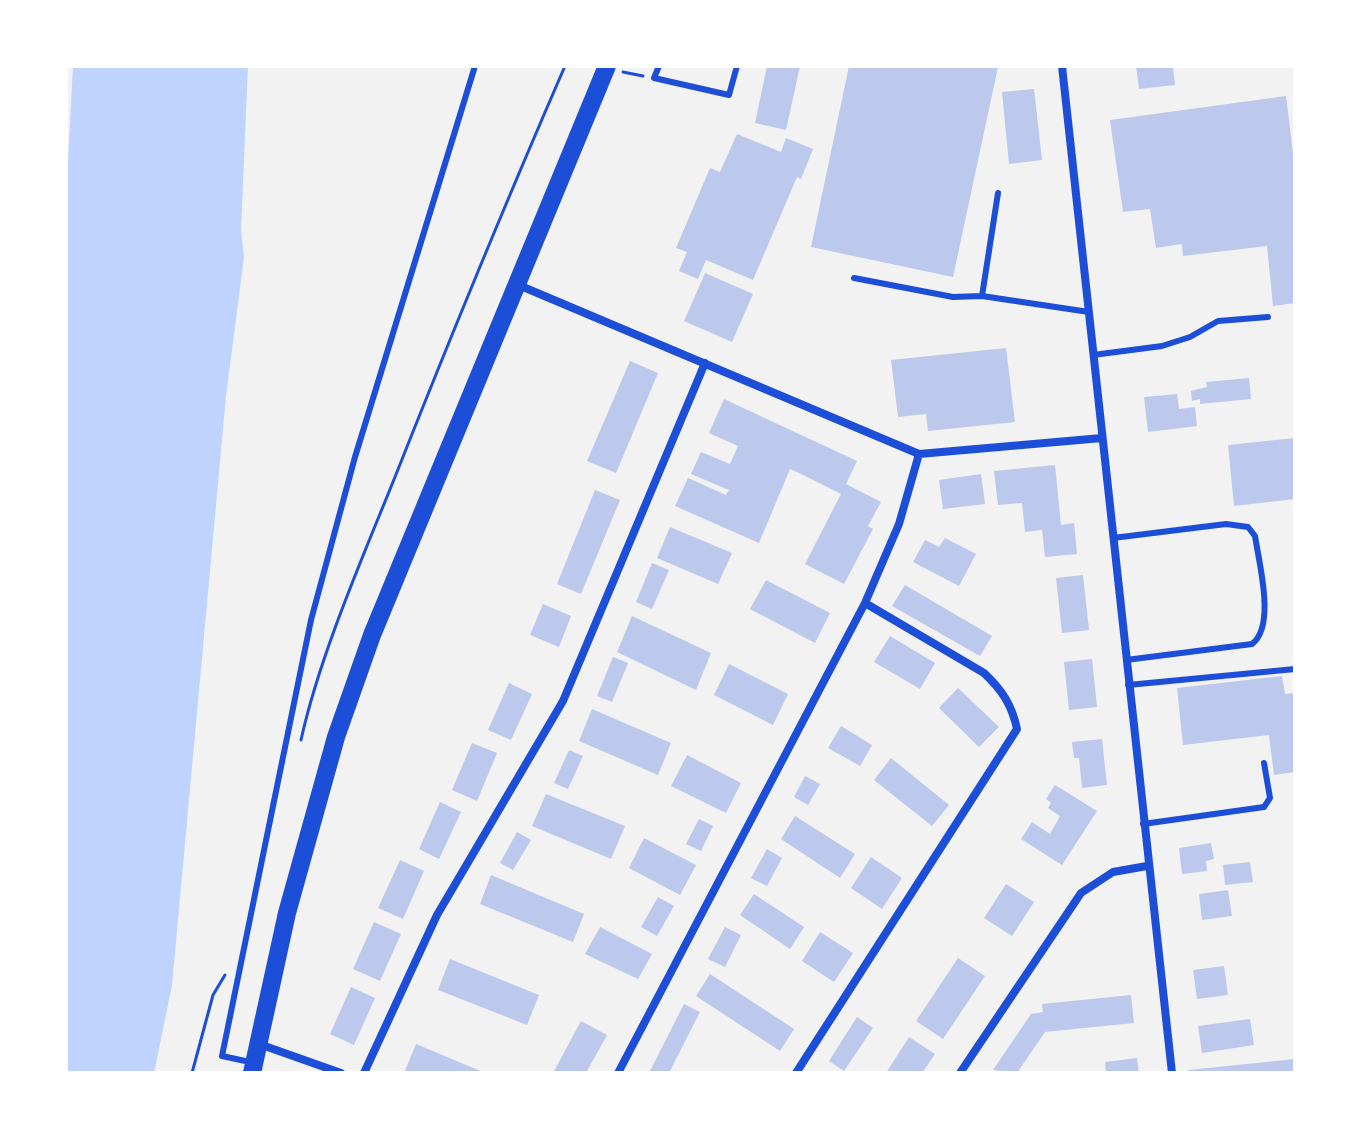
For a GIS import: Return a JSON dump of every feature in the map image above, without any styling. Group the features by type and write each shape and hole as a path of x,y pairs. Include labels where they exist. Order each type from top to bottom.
{"main road":[{"path":"253,1068 287,913 336,737 372,635 607,67"}],"street":[{"path":"1062,66 1172,1073"},
{"path":"515,284 919,454 1102,438"},
{"path":"364,1073 437,915 563,701 705,363"},
{"path":"618,1073 865,603 899,524 919,454"},
{"path":"796,1073 1017,729 1013,712 1001,688 984,673 865,603"},
{"path":"960,1073 1081,893 1113,872 1147,866"},
{"path":"258,1043 341,1073"}],"lane":[{"path":"253,1068 222,1056 311,620 355,457 475,66"},
{"path":"659,66 654,78 729,95 737,66"},
{"path":"982,296 998,193"},
{"path":"854,278 953,297 982,296 1089,312"},
{"path":"1093,355 1162,346 1190,337 1218,321 1268,317"},
{"path":"1113,538 1226,524 1248,527 1255,536 1266,623 1259,639 1252,644 1126,660"},
{"path":"1128,685 1295,669"},
{"path":"1143,824 1264,807 1270,798 1264,763"}],"path":[{"path":"301,743 345,608 383,506 478,267 565,66"},
{"path":"607,67 654,78"}],"water":[{"path":"73,66 248,66 241,230 244,257 226,396 172,985 154,1073 66,1073 66,199"}],"building":[{"path":"767,66 800,66 786,130 755,123"},
{"path":"849,66 998,67 953,277 811,247"},
{"path":"1136,66 1173,66 1175,85 1139,89"},
{"path":"1034,89 1042,160 1009,164 1002,92"},
{"path":"1286,96 1295,169 1295,303 1273,306 1267,246 1183,256 1182,244 1156,248 1150,209 1123,212 1110,120"},
{"path":"737,134 781,152 786,138 813,149 801,179 797,177 753,280 706,260 698,279 679,271 687,252 676,248 710,168 720,172"},
{"path":"705,273 753,294 732,342 684,321"},
{"path":"1006,348 1015,422 928,431 926,414 898,417 891,360"},
{"path":"630,361 658,373 616,473 587,461"},
{"path":"1249,378 1251,399 1200,404 1200,399 1192,401 1191,391 1207,387 1206,382"},
{"path":"1177,394 1179,409 1195,407 1197,426 1148,432 1144,397"},
{"path":"724,399 857,461 846,484 881,502 868,526 873,529 844,584 805,564 841,494 797,472 790,469 759,543 675,506 688,478 726,495 729,490 691,474 701,452 730,464 738,446 709,433"},
{"path":"1295,438 1295,499 1234,506 1228,445"},
{"path":"1055,465 1061,525 1074,523 1077,554 1045,557 1042,530 1025,532 1022,503 998,505 994,471"},
{"path":"981,474 985,504 943,509 939,480"},
{"path":"595,490 620,500 581,594 557,584"},
{"path":"670,527 732,553 718,584 657,558"},
{"path":"945,538 976,554 959,586 913,562 925,540 939,547"},
{"path":"652,563 669,570 652,609 636,602"},
{"path":"1083,575 1089,630 1062,633 1056,578"},
{"path":"766,580 830,613 815,643 750,609"},
{"path":"905,585 992,636 980,656 892,606"},
{"path":"543,604 571,616 559,647 530,635"},
{"path":"632,616 711,653 696,690 617,652"},
{"path":"890,636 935,663 920,689 874,662"},
{"path":"613,657 628,663 612,702 597,696"},
{"path":"1092,659 1097,707 1069,710 1064,662"},
{"path":"729,664 788,694 773,725 714,695"},
{"path":"1282,676 1285,694 1295,693 1295,772 1274,775 1269,735 1183,745 1177,688"},
{"path":"509,683 532,694 511,740 488,730"},
{"path":"958,688 999,727 979,747 939,708"},
{"path":"592,709 671,743 658,775 579,741"},
{"path":"841,726 872,745 860,766 828,748"},
{"path":"1102,739 1107,785 1082,788 1079,758 1074,758 1072,742"},
{"path":"472,743 497,753 477,801 452,790"},
{"path":"569,750 583,756 568,789 554,783"},
{"path":"687,755 741,783 726,813 671,786"},
{"path":"891,758 949,805 932,826 874,780"},
{"path":"805,776 820,784 808,805 794,797"},
{"path":"1055,785 1097,811 1062,865 1021,839 1032,822 1050,834 1060,816 1048,808 1051,803 1046,799"},
{"path":"546,794 625,826 611,859 532,826"},
{"path":"440,802 461,812 439,859 419,849"},
{"path":"795,816 855,854 840,878 781,839"},
{"path":"699,819 713,826 701,851 686,844"},
{"path":"517,832 531,840 513,870 500,863"},
{"path":"644,838 696,865 680,895 629,868"},
{"path":"1211,843 1214,859 1206,861 1207,871 1182,874 1179,848"},
{"path":"767,849 782,858 767,886 751,878"},
{"path":"871,857 902,878 882,909 851,888"},
{"path":"400,860 424,871 403,919 378,908"},
{"path":"1250,862 1253,882 1225,885 1223,865"},
{"path":"491,875 584,914 573,942 480,904"},
{"path":"1006,884 1034,902 1012,936 984,918"},
{"path":"1228,890 1232,916 1202,920 1199,894"},
{"path":"754,894 804,927 790,949 740,915"},
{"path":"658,897 674,906 657,936 641,927"},
{"path":"374,922 401,934 380,981 353,969"},
{"path":"600,927 652,954 638,979 585,954"},
{"path":"725,927 741,935 725,967 708,959"},
{"path":"820,932 853,953 834,982 802,961"},
{"path":"958,958 985,976 943,1039 916,1021"},
{"path":"450,959 539,995 527,1025 438,990"},
{"path":"1224,966 1228,995 1197,999 1193,970"},
{"path":"710,974 794,1029 780,1051 696,996"},
{"path":"351,987 375,998 354,1045 330,1034"},
{"path":"1131,995 1134,1023 1045,1032 1017,1073 993,1070 1031,1014 1043,1012 1042,1004"},
{"path":"684,1004 700,1012 669,1073 649,1073"},
{"path":"857,1017 873,1028 844,1071 829,1061"},
{"path":"1250,1019 1254,1045 1202,1053 1198,1026"},
{"path":"581,1021 607,1035 586,1073 553,1073"},
{"path":"909,1037 935,1054 922,1073 886,1073"},
{"path":"416,1044 459,1062 485,1073 404,1073"},
{"path":"1137,1058 1139,1073 1106,1073 1105,1062"},
{"path":"1295,1059 1295,1073 1188,1073 1188,1070"}]}
